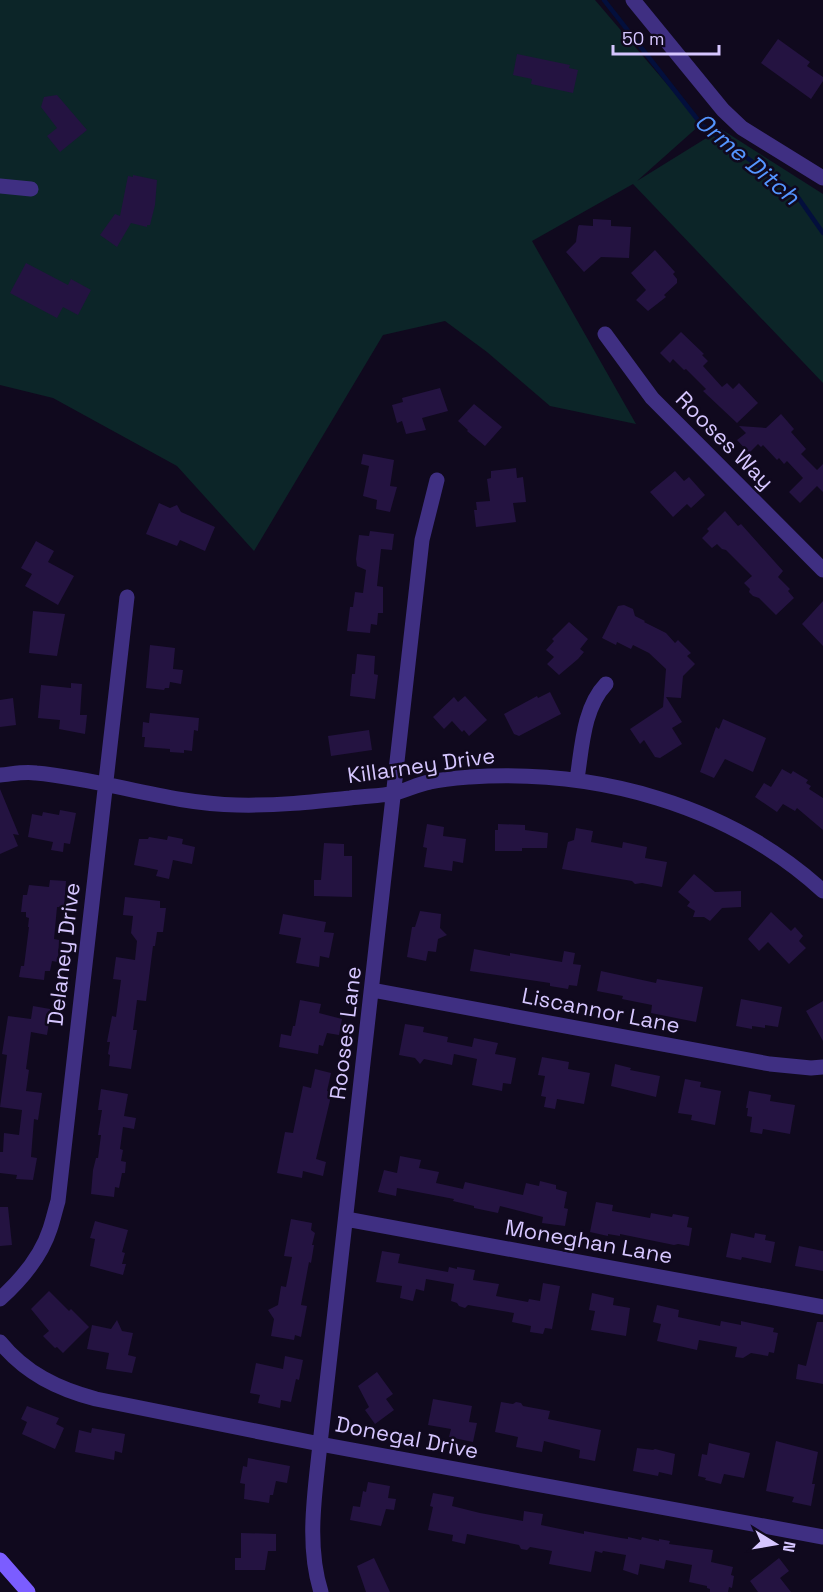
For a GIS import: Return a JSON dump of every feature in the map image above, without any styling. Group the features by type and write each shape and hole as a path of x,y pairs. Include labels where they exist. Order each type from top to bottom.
{"main road":[{"path":"0,1560 28,1592"}],"street":[{"path":"633,0 723,110 742,128 823,178"},
{"path":"0,186 31,189"},
{"name":"Rooses Way","path":"605,334 652,398 823,570"},
{"name":"Rooses Lane","path":"321,1592 316,1576 312,1531 320,1444 422,540 437,480"},
{"name":"Delaney Drive","path":"0,1299 32,1264 50,1230 58,1202 127,597"},
{"path":"578,779 587,723 594,703 606,684"},
{"name":"Killarney Drive","path":"0,775 34,772 183,800 235,805 293,804 394,793 429,782 469,777 534,776 578,779 639,792 700,813 754,840 806,875 823,891"},
{"name":"Liscannor Lane","path":"372,990 770,1064 823,1067"},
{"name":"Moneghan Lane","path":"346,1219 823,1307"},
{"name":"Donegal Drive","path":"0,1342 24,1367 72,1393 320,1444 823,1538"}],"green space":[{"path":"0,0 595,0 701,124 637,181 721,129 823,194 823,383 633,184 532,241 636,424 550,406 487,352 445,321 383,335 254,551 177,466 53,398 0,385"}],"building":[{"path":"778,39 810,62 807,66 823,77 823,81 811,99 761,63"},
{"path":"517,54 570,65 569,68 578,70 573,93 531,84 532,79 513,75"},
{"path":"57,95 87,130 60,152 47,136 57,128 41,107 44,97"},
{"path":"133,175 157,180 155,205 150,225 147,227 131,223 117,247 100,235 115,214 120,216 128,176 133,177"},
{"path":"593,219 611,220 611,226 631,227 629,258 601,257 584,272 566,252 576,242 579,225 593,226"},
{"path":"655,250 675,272 673,274 677,283 664,295 666,297 648,311 636,300 646,290 631,273"},
{"path":"26,263 68,285 71,279 91,290 78,315 63,307 57,318 10,293"},
{"path":"681,332 704,354 702,355 708,361 703,366 722,387 727,383 733,389 739,383 758,403 737,423 703,391 706,389 686,369 684,370 673,359 670,363 660,353"},
{"path":"440,388 448,411 422,418 426,430 406,434 402,421 397,423 392,405 403,402 402,398"},
{"path":"474,404 502,427 485,446 458,421"},
{"path":"781,414 794,429 791,432 806,449 801,454 817,470 823,464 823,492 817,486 800,503 789,492 803,478 787,461 784,464 779,458 777,460 763,445 761,447 758,444 749,453 737,440 746,433 739,426 766,428"},
{"path":"363,454 394,460 390,486 397,487 390,512 376,509 377,500 363,496 369,466 361,464"},
{"path":"516,468 517,478 523,477 526,502 513,503 516,522 476,527 474,510 477,510 476,502 490,501 487,479 491,478 491,471"},
{"path":"675,471 684,481 689,477 705,495 691,508 687,504 673,517 650,492"},
{"path":"159,503 170,508 177,505 181,512 215,527 205,551 180,540 177,546 146,534"},
{"path":"725,511 738,526 741,524 783,571 778,577 790,589 788,591 794,598 776,615 759,598 749,592 750,589 744,583 752,576 726,550 717,544 712,548 702,538 709,531 707,529"},
{"path":"370,531 394,534 392,550 381,549 377,586 383,587 383,613 378,613 377,625 371,624 370,633 347,631 350,607 353,607 355,592 363,593 366,570 357,566 359,535 369,536"},
{"path":"36,541 54,551 48,562 74,576 58,605 25,586 32,574 21,568"},
{"path":"823,601 823,646 802,624"},
{"path":"624,605 633,609 635,616 644,622 666,633 675,643 678,640 691,653 687,656 695,664 683,676 681,698 666,697 682,722 672,728 682,744 660,758 655,757 644,740 640,744 630,729 663,707 666,669 649,653 633,645 631,649 602,638 618,606"},
{"path":"33,611 65,614 57,656 29,653"},
{"path":"569,622 588,639 580,649 584,652 559,675 547,664 554,657 546,650 554,641 552,639"},
{"path":"150,645 175,648 173,669 183,670 181,684 170,682 169,688 164,690 146,688"},
{"path":"357,654 375,656 374,674 378,675 375,699 350,696"},
{"path":"71,683 82,684 80,715 87,715 85,734 59,729 60,720 38,718 41,685 71,688"},
{"path":"550,692 561,714 519,736 514,734 504,714 537,696 538,698"},
{"path":"465,696 487,720 469,736 452,721 444,729 433,717 454,697 458,702"},
{"path":"13,698 16,725 0,727 0,700"},
{"path":"150,713 199,718 198,731 194,730 192,751 170,752 170,749 144,747 143,722 149,723"},
{"path":"723,719 766,738 753,772 725,759 714,778 700,772 716,727 719,729"},
{"path":"369,730 372,750 331,756 328,736"},
{"path":"782,769 791,774 793,771 808,780 806,783 811,786 809,789 823,798 823,830 797,808 795,811 783,804 777,812 755,797 764,783 771,787"},
{"path":"0,789 19,835 13,834 18,846 0,854"},
{"path":"60,810 76,813 70,844 64,843 63,852 51,850 53,842 28,837 32,814 42,816 43,812 59,815"},
{"path":"427,824 444,827 443,836 466,839 463,863 453,861 452,871 424,867 427,848 423,847"},
{"path":"498,824 525,825 525,830 548,833 547,848 495,851 495,830 498,830"},
{"path":"576,828 593,831 591,842 622,848 623,842 647,847 645,858 667,862 662,887 635,884 632,881 562,869 568,842 574,840"},
{"path":"168,836 183,839 182,844 195,847 192,864 173,860 169,879 156,876 158,870 134,865 139,839 149,837 167,840"},
{"path":"324,843 344,844 344,856 352,856 352,897 314,896 314,880 321,880"},
{"path":"694,874 715,892 741,891 741,907 722,908 710,921 704,917 693,917 695,911 687,906 690,902 678,892"},
{"path":"50,880 66,881 64,907 57,907 54,939 59,940 58,962 52,961 50,971 45,971 44,980 19,977 21,966 24,966 29,927 26,912 21,912 23,895 27,895 29,885 49,887"},
{"path":"125,897 160,901 160,908 166,908 163,932 157,932 155,946 153,946 146,1001 137,1000 133,1030 137,1030 131,1069 109,1066 110,1042 107,1042 112,1016 116,1017 121,980 113,979 116,957 135,960 137,941 131,933 133,916 123,915"},
{"path":"420,911 441,914 440,928 447,935 438,939 436,952 428,951 426,961 407,957 412,927 415,927"},
{"path":"771,912 791,931 795,927 803,936 799,941 806,948 789,964 768,942 759,951 748,939"},
{"path":"283,914 326,922 324,932 334,933 329,958 320,956 319,967 296,963 301,938 279,934"},
{"path":"474,949 562,962 564,951 575,953 573,964 581,965 577,986 569,985 568,989 550,986 550,983 470,971"},
{"path":"601,971 656,983 657,979 703,987 696,1022 651,1013 652,1005 597,991"},
{"path":"741,999 782,1007 778,1027 752,1026 752,1029 736,1026"},
{"path":"300,1000 321,1004 319,1013 342,1019 339,1035 327,1033 323,1046 319,1045 318,1054 279,1047 281,1034 291,1036"},
{"path":"823,1001 823,1041 806,1011"},
{"path":"33,1006 50,1009 50,1016 47,1035 31,1032 26,1069 29,1070 26,1091 42,1093 38,1120 34,1119 31,1157 37,1158 33,1180 16,1179 17,1175 0,1173 0,1152 3,1152 4,1133 19,1135 22,1110 0,1107 7,1055 2,1054 8,1016 31,1019"},
{"path":"405,1024 424,1027 423,1032 448,1037 447,1042 472,1047 474,1038 498,1043 495,1054 516,1058 511,1084 503,1083 502,1091 472,1085 477,1059 454,1054 452,1065 424,1059 420,1064 415,1058 399,1055"},
{"path":"542,1057 569,1062 568,1069 590,1073 584,1104 557,1099 555,1109 544,1107 546,1097 541,1096 545,1076 538,1075"},
{"path":"615,1064 631,1068 630,1070 660,1076 656,1097 611,1086"},
{"path":"315,1069 331,1073 327,1091 332,1092 316,1159 326,1162 323,1176 303,1171 302,1178 277,1173 285,1132 293,1133 303,1086 311,1088"},
{"path":"685,1079 701,1082 700,1087 721,1091 715,1125 691,1120 692,1115 678,1113"},
{"path":"101,1089 128,1094 124,1116 136,1118 134,1129 123,1127 120,1149 123,1150 121,1161 126,1162 125,1173 122,1173 119,1188 115,1187 114,1197 91,1194 93,1170 96,1158 98,1158 101,1135 98,1135 102,1110 98,1110"},
{"path":"749,1091 771,1095 770,1101 795,1105 790,1134 763,1129 762,1134 750,1132 752,1117 747,1116 748,1108 746,1108"},
{"path":"400,1156 421,1160 419,1168 439,1172 436,1183 463,1189 465,1182 523,1195 526,1183 539,1186 540,1181 556,1185 556,1189 567,1192 564,1208 568,1209 565,1226 542,1223 543,1217 500,1206 498,1213 474,1208 474,1206 453,1201 454,1199 397,1188 396,1196 378,1192 384,1170 397,1173"},
{"path":"596,1202 613,1205 612,1211 650,1218 651,1213 689,1217 687,1227 692,1228 689,1246 620,1234 620,1236 608,1234 608,1236 590,1232"},
{"path":"0,1207 8,1207 12,1245 0,1246"},
{"path":"291,1219 312,1223 311,1230 315,1233 301,1305 307,1306 301,1337 295,1335 294,1340 271,1336 274,1319 268,1310 278,1305 281,1286 286,1287 292,1257 284,1256"},
{"path":"95,1221 128,1230 122,1252 125,1253 122,1264 126,1264 123,1275 90,1266 95,1239 90,1238"},
{"path":"731,1233 754,1238 755,1233 766,1235 765,1240 775,1242 771,1263 742,1257 741,1260 726,1257"},
{"path":"799,1246 823,1251 823,1271 795,1266"},
{"path":"382,1251 400,1254 398,1263 448,1272 449,1267 475,1270 473,1280 499,1284 496,1296 528,1302 529,1299 540,1301 543,1283 560,1286 552,1329 545,1328 543,1334 530,1332 531,1326 512,1322 514,1313 468,1305 465,1308 459,1306 451,1301 454,1284 426,1279 424,1291 416,1289 413,1301 400,1298 402,1286 376,1282"},
{"path":"49,1291 89,1327 63,1353 43,1336 49,1331 31,1309"},
{"path":"592,1293 614,1298 613,1305 630,1308 626,1336 591,1330 595,1311 589,1310"},
{"path":"657,1305 679,1310 678,1317 720,1326 721,1321 741,1325 741,1321 774,1328 773,1332 778,1333 774,1353 769,1352 768,1356 751,1353 743,1358 735,1357 737,1347 699,1340 697,1350 657,1341 661,1324 653,1322"},
{"path":"117,1320 122,1331 133,1333 128,1355 136,1357 132,1373 106,1369 109,1353 87,1349 92,1325 111,1329"},
{"path":"817,1322 823,1322 823,1384 796,1379 798,1364 806,1366"},
{"path":"285,1356 303,1360 291,1402 281,1400 280,1408 258,1403 260,1395 250,1393 256,1363 283,1369"},
{"path":"377,1372 393,1394 386,1399 394,1410 375,1424 365,1410 369,1407 358,1386"},
{"path":"433,1399 472,1406 469,1422 477,1423 473,1442 449,1437 451,1429 428,1425"},
{"path":"501,1402 513,1404 516,1402 523,1406 550,1411 548,1419 601,1430 595,1461 579,1458 580,1450 544,1441 542,1452 516,1447 518,1437 495,1432"},
{"path":"27,1406 59,1418 56,1424 64,1428 55,1449 22,1434 27,1422 21,1419"},
{"path":"92,1428 125,1434 122,1453 115,1451 114,1460 75,1452 79,1430 91,1433"},
{"path":"776,1441 818,1452 812,1484 815,1484 811,1506 792,1502 794,1497 766,1491"},
{"path":"709,1443 750,1453 744,1478 724,1474 721,1484 698,1476 702,1454 707,1455"},
{"path":"637,1448 655,1449 675,1454 672,1475 659,1472 658,1476 633,1471"},
{"path":"248,1458 290,1466 287,1483 276,1481 269,1503 244,1499 245,1484 240,1483 243,1466 247,1467"},
{"path":"368,1482 390,1486 388,1498 396,1499 394,1510 386,1509 381,1526 350,1520 353,1506 360,1507 363,1491 366,1492"},
{"path":"433,1493 454,1497 452,1506 480,1513 523,1521 524,1511 543,1514 541,1525 584,1534 584,1531 628,1539 628,1537 641,1540 642,1537 659,1541 659,1539 670,1541 669,1544 713,1550 711,1562 733,1567 732,1588 729,1587 728,1592 710,1592 707,1586 689,1582 692,1565 666,1560 664,1569 640,1564 638,1575 623,1570 626,1555 595,1551 591,1572 549,1564 552,1551 530,1547 527,1550 521,1549 519,1545 467,1534 465,1544 452,1541 453,1535 428,1530 433,1507 430,1506"},
{"path":"241,1533 276,1534 276,1551 268,1551 265,1570 235,1570 235,1558 241,1558"},
{"path":"374,1558 390,1592 366,1592 357,1566"},
{"path":"779,1558 789,1571 780,1578 791,1592 758,1592 750,1581"}],"waterway":[{"name":"Orme Ditch","path":"604,0 701,124 795,193 823,233"}]}
